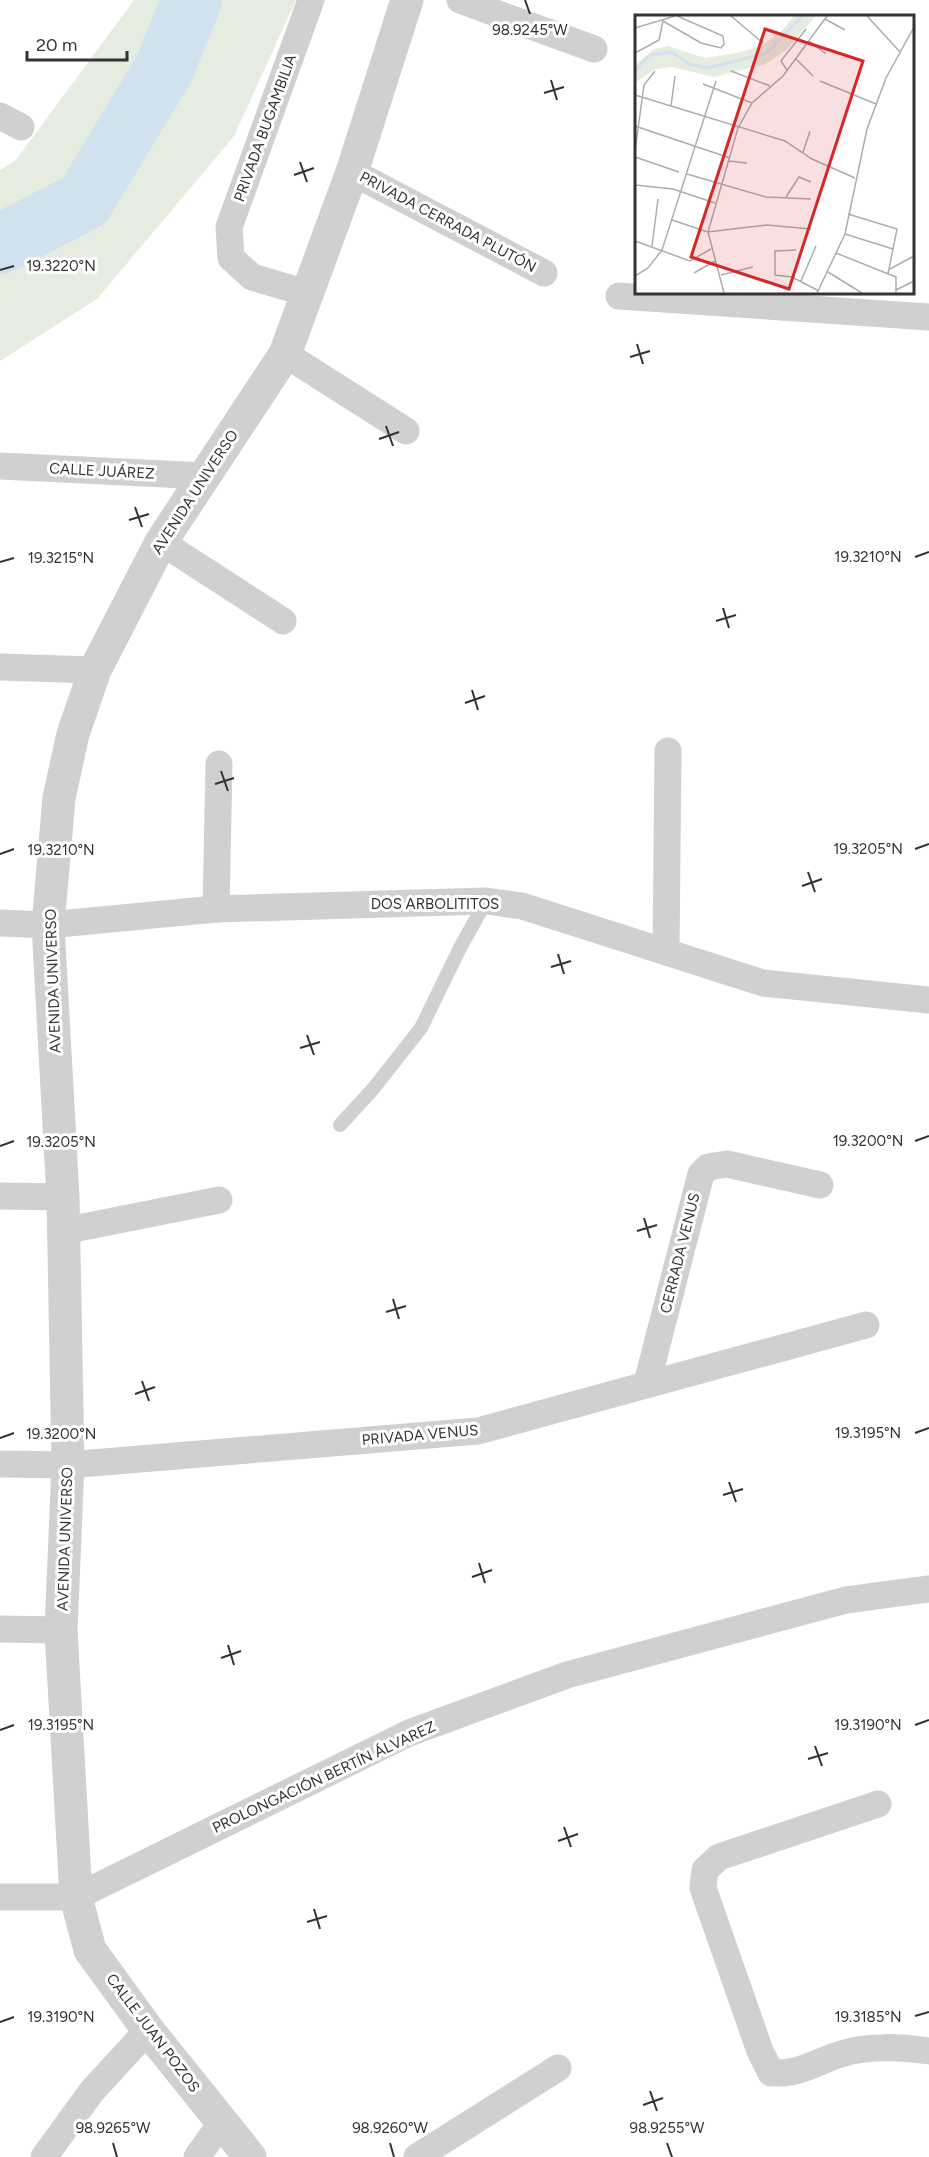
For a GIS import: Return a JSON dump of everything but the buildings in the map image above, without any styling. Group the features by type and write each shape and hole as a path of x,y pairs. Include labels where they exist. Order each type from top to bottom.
{"street":[{"name":"PRIVADA BUGAMBILIA","path":"306,293 252,277 231,258 230,227 311,0"},
{"name":"AVENIDA UNIVERSO","path":"76,1897 61,1630 68,1465 63,1197 48,926 59,798 73,734 95,670 160,542 285,354 352,172 407,0"},
{"path":"460,0 594,49"},
{"name":"PRIVADA CERRADA PLUTÓN","path":"352,172 544,273"},
{"path":"620,296 929,317"},
{"path":"285,354 406,431"},
{"name":"CALLE JUÁREZ","path":"0,466 205,476"},
{"path":"160,542 283,621"},
{"path":"0,667 95,670"},
{"path":"666,952 668,751"},
{"path":"216,909 219,764"},
{"name":"DOS ARBOLITITOS","path":"0,923 48,926 216,909 486,901 522,906 763,983 929,1000"},
{"name":"CERRADA VENUS","path":"647,1383 701,1174 708,1167 727,1164 820,1185"},
{"path":"0,1196 63,1197"},
{"path":"63,1231 219,1200"},
{"name":"PRIVADA VENUS","path":"0,1464 68,1465 478,1431 866,1325"},
{"name":"PROLONGACIÓN BERTÍN ÁLVAREZ","path":"76,1897 409,1733 556,1678 846,1600 929,1589"},
{"path":"0,1629 61,1630"},
{"path":"878,1804 719,1857 705,1870 704,1888 760,2052 771,2073 792,2074 842,2054 871,2048 929,2051"},
{"path":"0,1897 76,1897"},
{"name":"CALLE JUAN POZOS","path":"76,1897 90,1950 148,2030 250,2157"},
{"path":"44,2157 93,2091 148,2030"},
{"path":"417,2157 558,2068"},
{"path":"197,2157 222,2122"}],"lane":[{"path":"340,1125 373,1089 421,1028 486,901"}],"shaded area":[{"path":"134,0 296,0 234,136 97,299 0,361 0,170 16,160"}],"waterway":[{"path":"0,244 84,201 164,69 192,0"}]}
